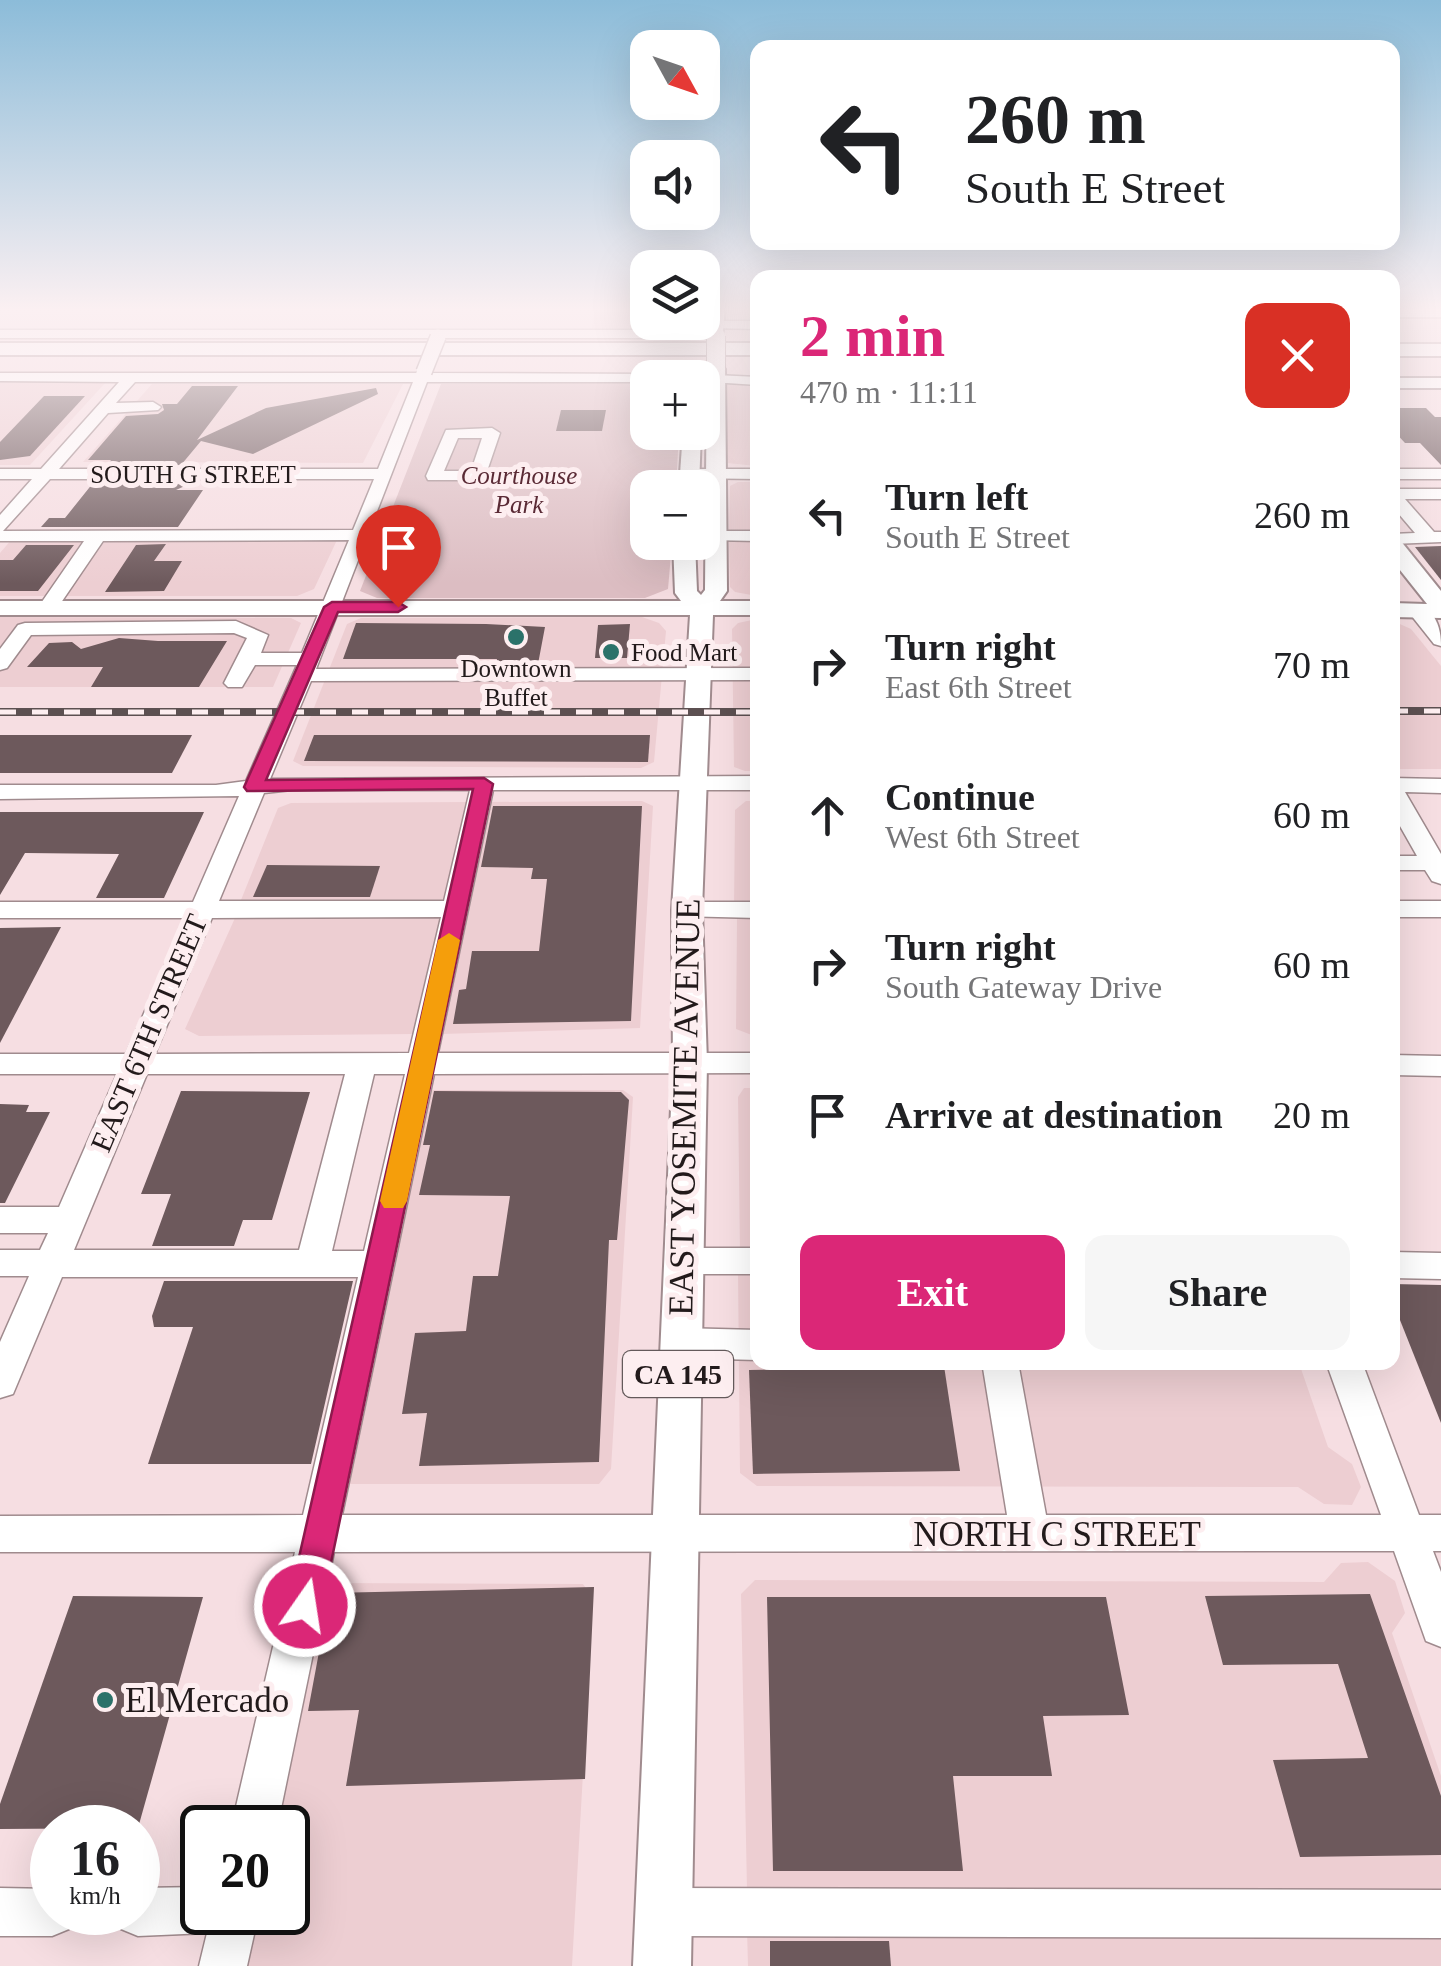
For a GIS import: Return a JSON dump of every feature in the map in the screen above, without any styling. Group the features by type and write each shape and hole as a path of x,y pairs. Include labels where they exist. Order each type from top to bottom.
{"main road":[{"path":"1400,559 1423,609"},
{"path":"685,560 686,592 702,608"},
{"path":"702,608 716,591 715,560"},
{"path":"1400,588 1423,609"},
{"path":"0,608 750,608"},
{"name":"EAST YOSEMITE AVENUE","path":"662,1966 690,1062 687,910 702,608"}],"street":[{"path":"0,526 111,401"},
{"name":"EAST 6TH STREET","path":"0,1382 361,534 398,468 416,401"},
{"path":"104,408 154,408"},
{"name":"SOUTH G STREET","path":"0,474 438,466"},
{"path":"720,474 750,474"},
{"path":"1400,474 1441,474"},
{"path":"1400,494 1441,494"},
{"path":"1400,502 1435,537"},
{"path":"0,536 361,534"},
{"path":"0,664 97,536"},
{"path":"720,536 750,536"},
{"path":"1400,541 1435,537"},
{"path":"1423,609 1441,640"},
{"path":"25,629 236,627 258,634 235,683"},
{"path":"248,659 303,673 750,674"},
{"path":"0,792 216,792 292,783 750,783"},
{"path":"259,1805 484,784"},
{"path":"1400,788 1439,789"},
{"path":"1400,802 1438,869"},
{"path":"1400,864 1438,869"},
{"path":"0,910 456,908"},
{"path":"1400,909 1441,910"},
{"path":"687,910 750,910"},
{"path":"0,1064 750,1063"},
{"path":"312,1264 362,1064"},
{"path":"1400,1065 1441,1066"},
{"path":"0,1220 69,1220"},
{"path":"682,1261 750,1261"},
{"path":"0,1263 380,1264"},
{"path":"1400,1265 1441,1266"},
{"path":"679,1344 750,1345"},
{"path":"1001,1370 1030,1534"},
{"path":"1348,1370 1424,1533 1441,1626"},
{"name":"NORTH C STREET","path":"0,1534 1424,1533"},
{"path":"0,1912 30,1912"},
{"path":"664,1912 1441,1914"},
{"path":"223,1966 230,1935"}],"shaded area":[{"path":"0,401 89,401 30,465 0,465"},
{"path":"137,401 395,401 363,463 83,462"},
{"path":"727,401 750,401 750,465 727,463"},
{"path":"750,482 750,532 729,532 730,486"},
{"path":"12,539 337,540 314,589 297,596 0,596 0,553"},
{"path":"750,539 750,595 730,587 729,540"},
{"path":"0,617 291,618 301,623 273,687 0,687"},
{"path":"642,617 659,623 666,631 654,762 641,768 303,766 293,761 347,624 361,618"},
{"path":"750,620 750,771 734,767 732,629"},
{"path":"1400,624 1411,629 1441,666 1441,769 1400,769"},
{"path":"642,801 653,806 640,1028 441,1034 489,802"},
{"path":"750,801 750,903 734,903 735,810"},
{"path":"468,802 446,900 241,900 278,808 291,803"},
{"path":"737,915 750,915 750,1034 736,1029"},
{"path":"235,918 441,918 413,1034 199,1036 185,1029"},
{"path":"744,1088 750,1088 750,1250 740,1250 738,1097"},
{"path":"428,1090 623,1090 633,1097 611,1469 599,1484 349,1484"},
{"path":"738,1275 750,1275 750,1370 1301,1370 1328,1447 1352,1464 1361,1487 1352,1505 1324,1504 1298,1487 757,1486 740,1473"},
{"path":"1368,1562 1395,1581 1405,1613 1392,1633 1441,1776 1441,1890 747,1889 741,1594 755,1580 1324,1582 1341,1563"},
{"path":"323,1583 583,1584 593,1598 572,1966 242,1966 248,1935 310,1935 310,1805 276,1805"},
{"path":"747,1929 1441,1933 1441,1966 748,1966"}],"green space":[{"name":"Courthouse Park","path":"434,401 630,401 630,450 678,450 677,470 630,470 630,560 671,560 668,589 645,598 377,598 360,591"}],"building":[{"path":"39,401 81,401 30,456 0,460 0,442"},
{"path":"180,401 227,401 197,440 266,408 306,401 364,401 253,454 201,441 181,465 107,465 111,460 88,460 126,416 158,414 164,410 162,404"},
{"path":"1400,408 1426,408 1435,417 1441,417 1441,465 1420,443 1405,443 1400,438"},
{"path":"561,410 606,410 602,431 556,431"},
{"path":"93,483 166,483 187,485 176,490 203,490 178,527 41,527 49,518 65,518"},
{"path":"166,544 154,561 182,561 164,591 105,592 136,545"},
{"path":"26,545 74,545 38,591 0,591 0,560 13,560"},
{"path":"1441,546 1441,580 1415,547"},
{"path":"356,623 545,627 538,664 496,664 497,659 343,659"},
{"path":"630,624 627,658 595,658 598,625"},
{"path":"119,638 227,641 199,687 91,687 103,667 27,667 49,643 72,642 81,649"},
{"path":"0,735 192,735 172,773 0,773"},
{"path":"314,735 650,735 648,762 304,761"},
{"path":"493,806 642,806 631,1021 453,1024 459,990 466,989 472,951 539,951 547,879 531,879 533,868 481,867"},
{"path":"0,812 204,812 164,898 96,898 119,854 25,853 0,895"},
{"path":"267,865 380,866 370,897 253,897"},
{"path":"61,927 0,1043 0,928"},
{"path":"181,1091 310,1092 272,1220 243,1220 234,1246 152,1246 171,1194 141,1194"},
{"path":"434,1091 621,1092 629,1100 617,1240 609,1240 599,1462 419,1466 427,1413 402,1414 415,1333 466,1331 473,1276 498,1276 510,1196 419,1195 430,1145 423,1145"},
{"path":"0,1104 29,1105 26,1112 50,1112 5,1203 0,1203"},
{"path":"164,1281 353,1281 311,1464 148,1464 193,1327 154,1327 152,1316"},
{"path":"1400,1284 1441,1285 1441,1423 1400,1320"},
{"path":"749,1370 945,1370 960,1471 753,1474"},
{"path":"594,1587 585,1779 346,1786 359,1710 308,1711 330,1593"},
{"path":"1370,1594 1441,1796 1441,1855 1300,1857 1273,1760 1368,1758 1338,1664 1223,1665 1205,1596"},
{"name":"El Mercado","path":"73,1596 203,1597 144,1805 30,1805 30,1829 0,1829 0,1804"},
{"path":"767,1597 1106,1597 1129,1715 1043,1716 1052,1776 953,1776 963,1871 773,1871"},
{"path":"770,1941 889,1941 891,1966 770,1966"}],"railway":[{"path":"1400,711 1441,711"},
{"path":"0,712 750,712"}],"slow traffic":[{"path":"393,1201 449,940"}],"place":[{"name":"Downtown Buffet","path":"516,637"},
{"name":"Food Mart","path":"611,652"},
{"name":"El Mercado","path":"105,1700"}],"route":[{"path":"305,1606 484,784 292,783 254,787 332,607 398,607"}]}
